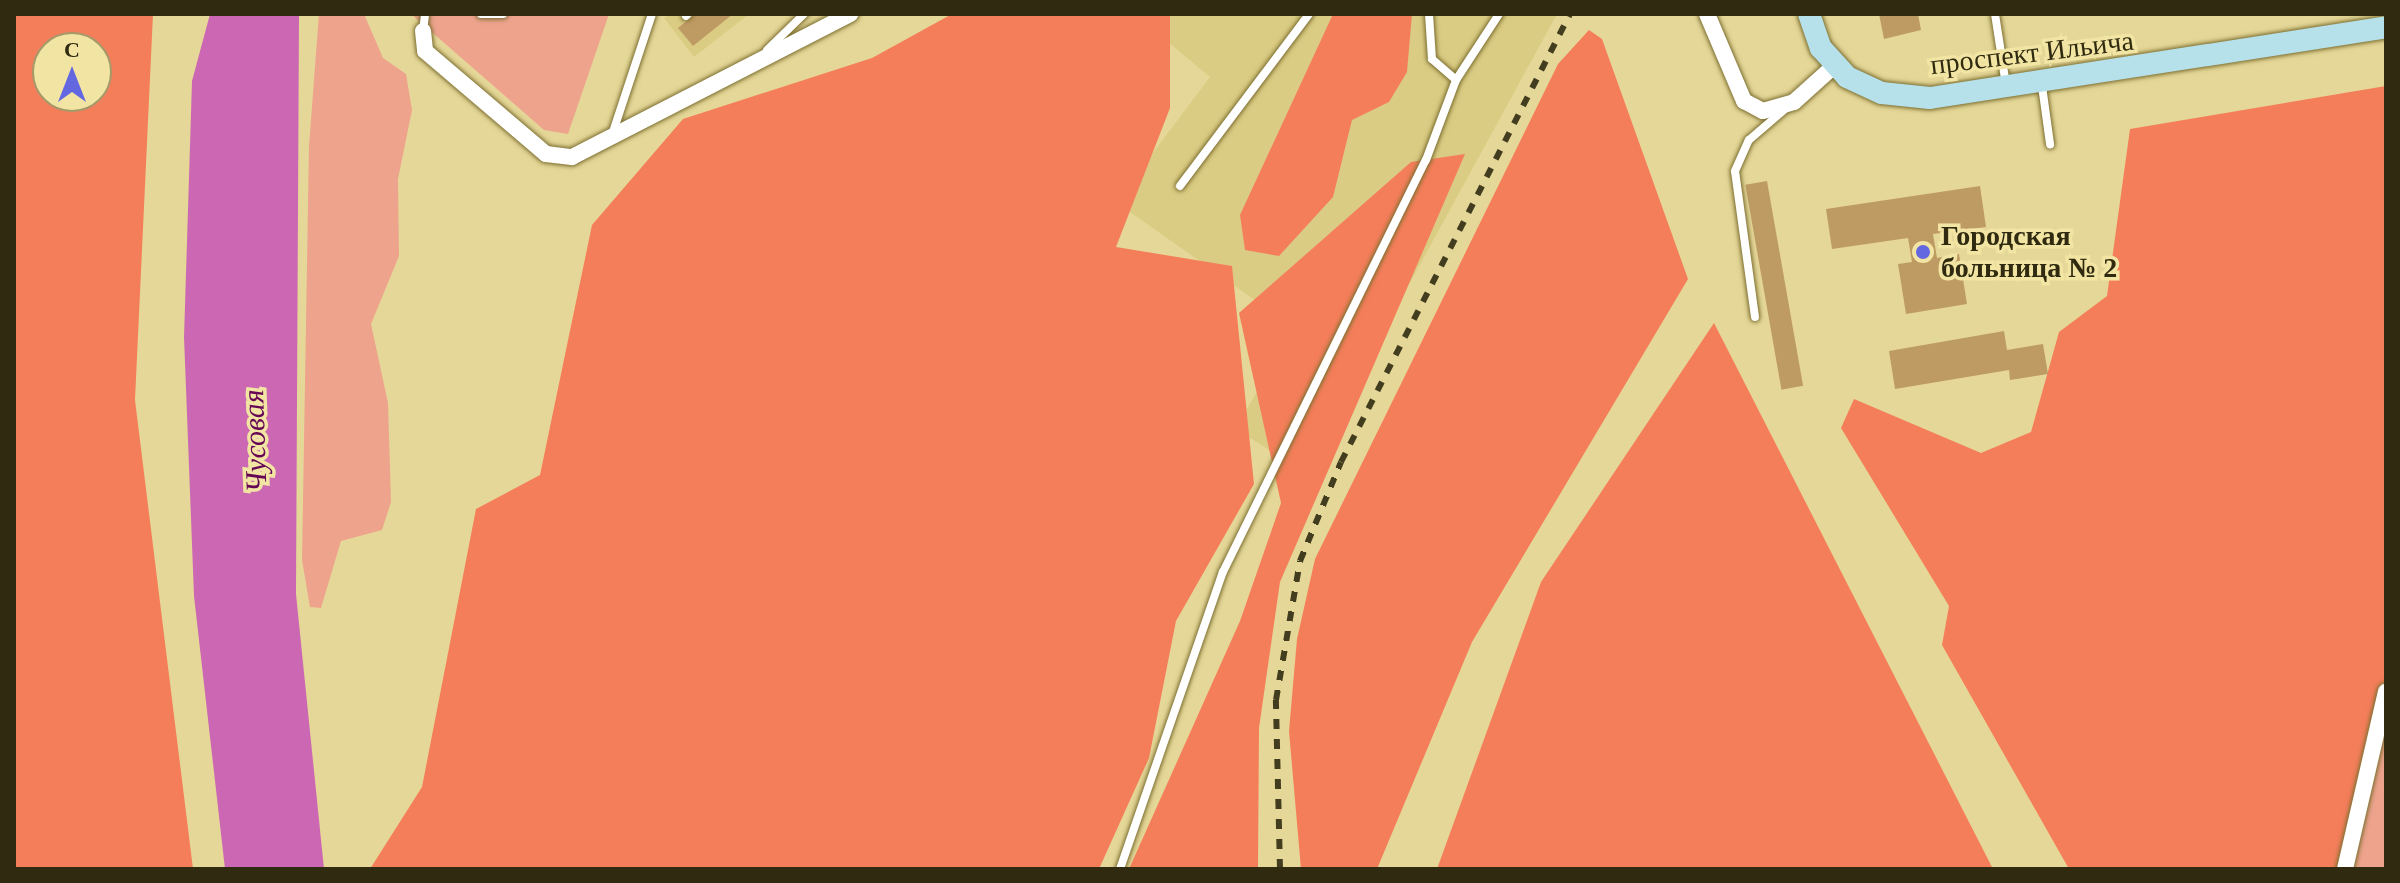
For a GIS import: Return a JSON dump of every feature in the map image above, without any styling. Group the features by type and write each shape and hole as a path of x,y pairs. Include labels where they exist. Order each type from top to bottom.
{"street":[{"path":"424,22 425,51 546,154 572,157 762,56 850,14"},
{"path":"1707,14 1744,101 1763,111 1794,102 1834,66"},
{"name":"проспект Ильича","path":"1810,19 1834,66 1867,87 1903,96 2042,86 2386,27"},
{"path":"2345,869 2386,692"}],"lane":[{"path":"481,14 503,14"},
{"path":"611,136 652,14"},
{"path":"762,56 804,14"},
{"path":"1180,186 1309,14"},
{"path":"1429,14 1432,59 1456,80"},
{"path":"1120,869 1223,572 1426,160 1456,80 1499,14"},
{"path":"1995,14 2007,90"},
{"path":"2042,86 2050,144"},
{"path":"1755,317 1735,171 1749,140 1794,102"}],"shaded area":[{"path":"14,14 153,14 135,400 193,869 14,869"},
{"path":"319,14 364,14 383,58 406,74 412,110 398,179 399,256 371,324 388,403 391,502 382,530 341,541 321,608 310,607 302,560 309,146"},
{"path":"411,14 609,14 568,134 544,130"},
{"path":"670,14 749,14 694,57 664,18"},
{"path":"952,14 1170,14 1170,108 1116,247 1232,266 1254,484 1176,621 1149,758 1099,869 370,869 422,787 476,509 540,475 592,225 683,119 872,58"},
{"path":"1171,14 1557,14 1306,473 1236,429 1293,327 1116,202 1210,77 1156,32"},
{"path":"1333,14 1412,14 1407,72 1389,102 1352,120 1333,197 1279,256 1245,250 1240,215"},
{"path":"1589,30 1602,39 1688,279 1472,642 1377,869 1301,869 1289,731 1297,639 1315,559 1558,64"},
{"path":"2386,86 2386,674 2339,869 2069,869 1942,645 1949,606 1841,428 1854,399 1981,453 2031,432 2059,332 2107,296 2130,129"},
{"path":"1465,154 1280,582 1259,728 1258,869 1129,869 1240,621 1281,503 1239,313 1411,162"},
{"path":"1714,323 1993,869 1437,869 1541,582"},
{"path":"2386,726 2386,869 2353,869"}],"water":[{"name":"Чусовая","path":"210,14 299,14 296,594 324,869 225,869 194,596 184,337 192,81"}],"building":[{"path":"695,14 733,14 693,46 678,28"},
{"path":"1879,14 1918,14 1921,30 1884,39"},
{"path":"1767,181 1803,386 1781,390 1745,185"},
{"name":"Городская больница № 2","path":"1980,186 1986,227 1933,234 1937,258 1959,254 1967,304 1906,314 1898,264 1912,262 1908,238 1832,249 1826,209"},
{"path":"2004,331 2007,350 2043,344 2048,374 2010,380 2009,370 1895,389 1889,351"}],"railway":[{"path":"1280,869 1276,700 1300,561 1341,462 1570,14"}],"place":[{"name":"Городская больница № 2","path":"1923,252"}]}
